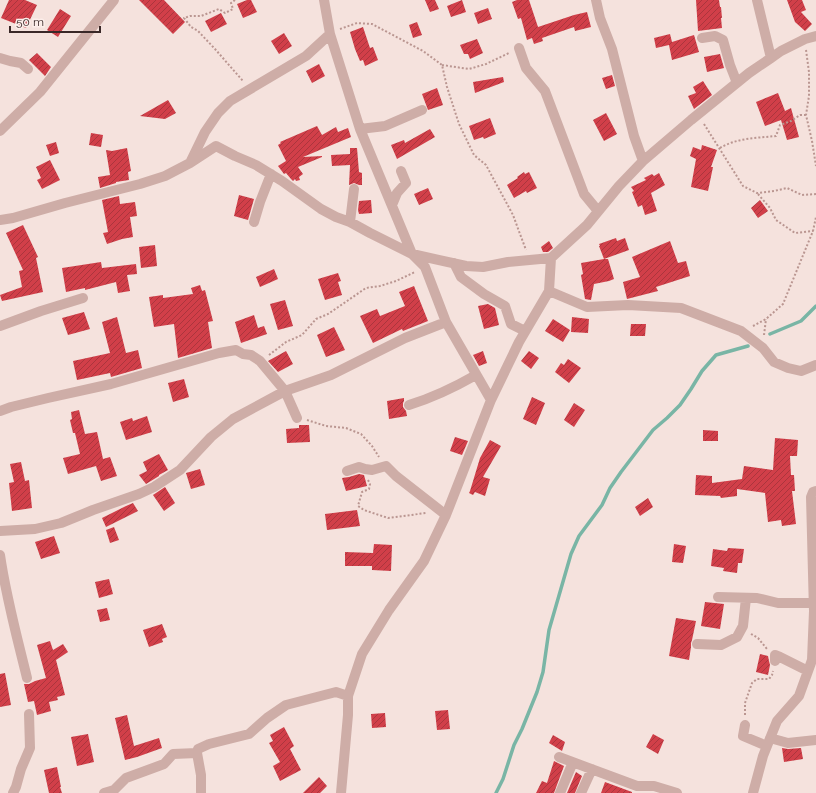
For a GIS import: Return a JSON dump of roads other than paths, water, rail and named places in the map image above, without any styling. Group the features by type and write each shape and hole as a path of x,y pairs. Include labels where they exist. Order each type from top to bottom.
{"street":[{"path":"0,131 40,92 114,0"},
{"path":"324,0 330,33 360,129 412,254 425,267 446,322 491,400"},
{"path":"596,0 600,18 612,49 634,136 643,160"},
{"path":"757,0 771,58"},
{"path":"190,163 205,132 218,113 230,102 306,56 330,33"},
{"path":"702,38 715,36 723,40 736,83"},
{"path":"0,220 13,218 165,176 190,163 216,146 256,165 282,181 321,210 350,222 412,254 466,266 483,267 508,262 551,258 587,225 618,186 643,160 749,73 781,51 813,36"},
{"path":"519,48 526,68 545,91 584,194 598,212"},
{"path":"0,58 21,63 28,69"},
{"path":"360,129 385,126 422,110"},
{"path":"392,205 397,193 406,182 401,171"},
{"path":"254,222 270,174"},
{"path":"350,222 354,189"},
{"path":"341,793 348,715 348,696 362,654 389,610 424,561 446,515 491,400 525,331 548,291 551,258"},
{"path":"454,263 460,277 484,294 505,306 511,324 525,331"},
{"path":"548,291 587,307 628,305 681,308 741,331 762,348 774,362 788,368 801,371 816,365"},
{"path":"0,326 83,298"},
{"path":"0,531 35,529 62,523 154,487 180,470 211,437 233,419 285,391 331,375 405,338 446,322"},
{"path":"0,411 40,400 112,384 219,353 236,350 260,361 285,391 297,418"},
{"path":"409,405 423,401 476,375"},
{"path":"347,470 359,467 372,470 386,466 396,476 446,515"},
{"path":"752,793 763,756 777,720 800,696 812,660 814,608 811,497 813,492 816,491"},
{"path":"0,555 9,607 27,678"},
{"path":"718,597 757,598 778,603 814,608"},
{"path":"697,644 721,645 737,637 743,626 746,598"},
{"path":"775,658 780,656 808,671"},
{"path":"104,793 114,790 126,778 164,764 173,754 197,752 198,749 210,744 249,734 267,718 286,705 336,692 348,696"},
{"path":"13,793 30,748 29,714"},
{"path":"745,724 743,736 768,742 788,743 816,740"},
{"path":"197,752 201,774 201,793"},
{"path":"559,757 637,786 654,786 677,793"},
{"path":"560,793 573,762"},
{"path":"581,793 592,769"}],"waterway":[{"path":"770,334 801,321 816,306"},
{"path":"496,793 503,779 514,745 537,692 543,672 549,630 571,554 579,536 602,505 610,488 621,472 653,430 680,405 702,371 716,355 748,346"}]}
